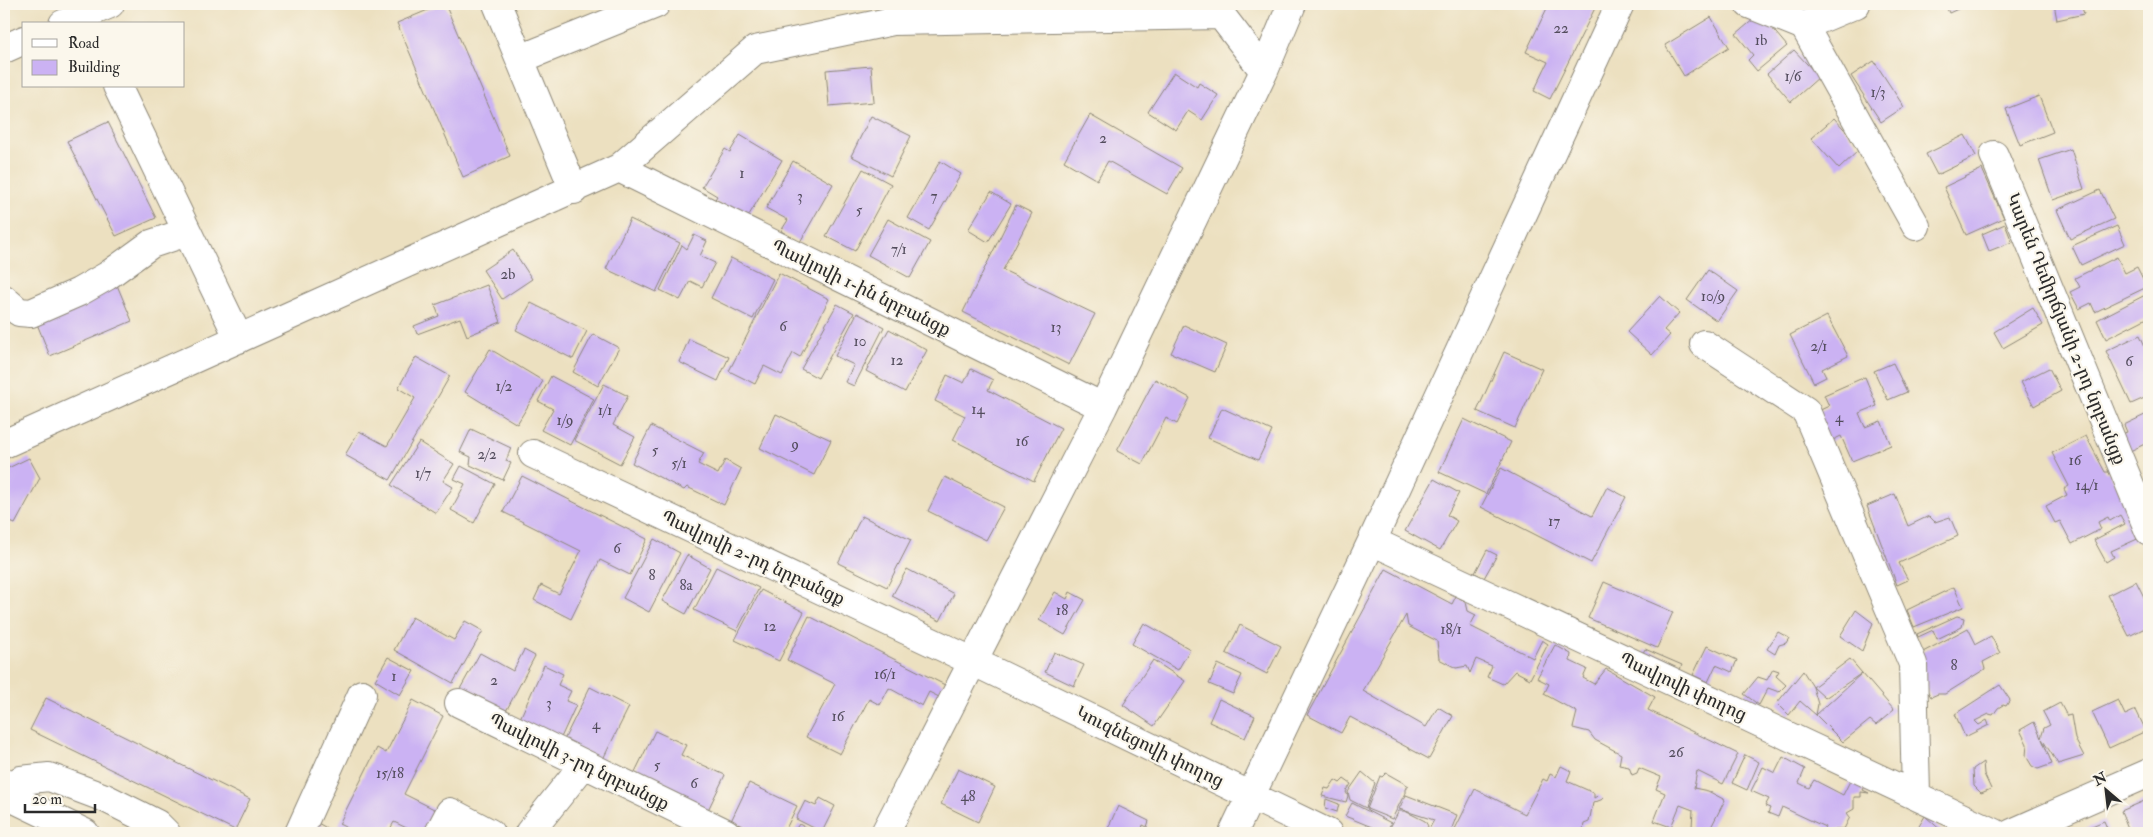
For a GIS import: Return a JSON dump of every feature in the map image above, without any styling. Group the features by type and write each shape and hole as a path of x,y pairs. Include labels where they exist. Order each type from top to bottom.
{"street":[{"path":"68,22 110,4"},
{"path":"497,4 574,190"},
{"path":"520,59 656,4"},
{"path":"885,833 1103,408 1264,71 1292,4"},
{"path":"1233,833 1372,541 1620,4"},
{"path":"1749,4 1804,26 1916,226"},
{"path":"1804,26 1856,4"},
{"path":"4,444 574,190 619,168 755,50 893,21 1221,15 1264,71"},
{"path":"4,49 22,41"},
{"path":"118,88 239,339"},
{"name":"Կարեն Դեմիրճյանի 2-րդ նրբանցք","path":"1994,155 2149,531"},
{"name":"Պավլովի 1-ին նրբանցք","path":"619,168 1103,408"},
{"path":"4,299 19,312 31,313 79,292 108,276 151,244 187,232"},
{"path":"1704,344 1806,411 1912,664 1916,796"},
{"name":"Պավլովի 2-րդ նրբանցք","path":"533,454 972,661"},
{"name":"Պավլովի փողոց","path":"1372,541 1995,833"},
{"name":"Կուզնեցովի փողոց","path":"972,661 1328,833"},
{"path":"299,833 362,694"},
{"name":"Պավլովի 3-րդ նրբանցք","path":"459,703 726,833"},
{"path":"529,833 584,764"},
{"path":"2012,833 2149,773"},
{"path":"4,789 21,780 49,777 105,798 157,824 166,833"},
{"path":"4,794 85,833"},
{"path":"444,822 490,833"}],"building":[{"path":"445,4 510,156 463,177 397,23"},
{"path":"1549,4 1597,4 1550,99 1534,91 1548,62 1526,52"},
{"path":"1945,4 1969,4 1949,13"},
{"path":"2054,4 2081,4 2084,14 2057,20"},
{"path":"1760,14 1787,46 1757,71 1748,60 1753,55 1736,34"},
{"path":"1711,17 1729,47 1684,76 1665,45"},
{"path":"1794,50 1819,77 1791,102 1767,74"},
{"path":"1874,61 1904,107 1881,122 1851,76"},
{"path":"871,66 874,102 829,106 826,70"},
{"path":"1174,72 1197,87 1199,83 1218,95 1202,120 1188,111 1176,130 1148,112"},
{"path":"2039,96 2053,132 2020,145 2006,109"},
{"path":"1090,115 1182,168 1167,194 1108,161 1097,180 1064,161"},
{"path":"871,116 911,136 891,176 851,156"},
{"path":"1834,118 1861,148 1839,169 1811,138"},
{"path":"108,122 156,218 116,236 67,141"},
{"path":"740,135 782,160 746,220 714,201 717,196 702,187 725,149 730,152"},
{"path":"1965,135 1976,156 1937,175 1926,154"},
{"path":"2071,149 2084,189 2053,200 2039,160"},
{"path":"793,161 833,184 800,242 781,231 788,220 766,208"},
{"path":"940,161 961,174 929,230 908,218"},
{"path":"863,169 891,184 855,251 826,236"},
{"path":"1982,169 2004,218 1966,235 1944,187"},
{"path":"2100,190 2114,219 2070,239 2057,210"},
{"path":"991,192 1011,204 988,242 968,230"},
{"path":"1016,205 1032,213 1003,270 1095,314 1069,365 963,312"},
{"path":"630,219 680,243 656,292 606,269"},
{"path":"888,219 930,242 910,278 868,255"},
{"path":"2005,224 2012,242 1989,251 1982,234"},
{"path":"2117,226 2125,244 2081,265 2072,246"},
{"path":"694,235 707,241 700,256 715,263 702,287 690,281 680,300 660,290 682,245 687,249"},
{"path":"513,250 532,279 502,299 483,270"},
{"path":"2117,257 2125,273 2137,267 2147,287 2095,312 2091,303 2079,309 2070,292 2080,287 2075,278"},
{"path":"731,258 773,279 753,319 711,298"},
{"path":"1708,270 1738,291 1717,321 1687,300"},
{"path":"779,273 829,299 800,357 793,353 782,375 764,366 755,384 729,371"},
{"path":"117,285 132,321 50,356 35,319"},
{"path":"487,285 501,322 467,336 460,318 417,334 414,326 439,316 435,305"},
{"path":"2149,293 2149,317 2106,339 2097,320"},
{"path":"1660,296 1679,313 1664,330 1670,335 1652,355 1627,332"},
{"path":"531,303 587,331 573,359 516,330"},
{"path":"837,304 854,313 818,378 801,369"},
{"path":"2033,308 2043,325 2003,348 1994,332"},
{"path":"857,313 884,327 854,386 845,382 854,365 835,356"},
{"path":"1827,316 1848,356 1822,369 1826,377 1814,383 1790,335"},
{"path":"1184,325 1227,345 1215,372 1171,353"},
{"path":"889,329 927,350 905,392 866,371"},
{"path":"593,334 619,348 598,386 573,372"},
{"path":"2140,335 2149,355 2149,396 2131,404 2106,351"},
{"path":"689,339 729,357 718,381 679,362"},
{"path":"490,349 543,381 517,424 465,392"},
{"path":"1504,352 1542,369 1515,428 1477,411"},
{"path":"416,357 450,376 390,480 345,455 359,431 387,446 415,398 398,388"},
{"path":"1893,363 1907,392 1888,400 1874,371"},
{"path":"2049,368 2061,391 2034,406 2021,382"},
{"path":"971,369 993,380 988,390 1061,428 1034,481 953,440 965,416 935,401 947,375 964,383"},
{"path":"551,376 594,399 570,445 541,430 553,409 538,401"},
{"path":"1865,377 1877,406 1859,413 1865,427 1881,421 1891,445 1852,461 1841,436 1829,442 1816,412 1829,406 1824,395"},
{"path":"1155,379 1190,398 1177,424 1166,418 1142,464 1117,451"},
{"path":"604,384 628,396 613,425 635,437 620,464 574,440"},
{"path":"1222,408 1272,431 1258,460 1208,438"},
{"path":"2149,413 2149,442 2130,451 2122,434 2127,432 2124,425"},
{"path":"776,414 831,440 814,475 760,448"},
{"path":"1464,419 1511,442 1486,494 1439,472"},
{"path":"651,426 704,453 698,464 718,474 725,460 741,469 724,505 687,487 684,490 632,463"},
{"path":"471,429 511,448 506,461 511,463 503,480 470,465 471,457 460,452"},
{"path":"2086,436 2105,472 2109,472 2144,536 2111,551 2114,557 2106,562 2094,540 2125,524 2120,515 2110,521 2108,517 2098,522 2101,529 2072,544 2060,521 2055,523 2046,506 2067,495 2064,489 2069,486 2052,453"},
{"path":"419,442 454,464 443,481 453,487 436,513 391,485"},
{"path":"29,458 40,478 15,524 4,519 4,470"},
{"path":"461,466 495,484 474,523 451,510 465,484 454,479"},
{"path":"1501,468 1592,516 1607,487 1626,497 1591,563 1481,507"},
{"path":"522,476 647,539 630,575 600,560 571,619 534,600 541,585 559,594 581,551 503,512"},
{"path":"945,477 1004,507 986,540 928,511"},
{"path":"1434,479 1459,493 1447,515 1457,521 1440,550 1405,531"},
{"path":"1895,494 1908,526 1929,516 1935,522 1950,517 1958,536 1899,563 1908,580 1897,585 1867,506"},
{"path":"862,516 911,540 887,587 838,563"},
{"path":"654,539 680,553 649,612 623,598"},
{"path":"1487,550 1497,555 1484,578 1475,573"},
{"path":"687,555 710,568 686,614 662,601"},
{"path":"716,567 759,588 737,631 694,610"},
{"path":"907,569 954,594 940,621 892,596"},
{"path":"1386,569 1452,604 1456,596 1466,602 1468,611 1476,615 1470,626 1533,658 1542,640 1548,644 1530,679 1515,671 1503,684 1487,677 1492,666 1476,659 1470,673 1467,666 1456,668 1439,659 1437,641 1408,626 1406,615 1363,691 1426,727 1438,707 1453,716 1429,759 1350,717 1341,733 1307,715"},
{"path":"2136,581 2149,607 2149,626 2129,636 2108,595"},
{"path":"1604,582 1673,612 1657,648 1588,618"},
{"path":"1954,587 1963,607 1914,627 1907,610"},
{"path":"761,590 804,612 779,661 735,640"},
{"path":"1055,592 1067,599 1070,592 1085,600 1065,635 1039,620"},
{"path":"1856,610 1873,623 1862,651 1840,636"},
{"path":"809,616 945,685 939,697 929,692 922,706 889,688 880,705 869,699 840,754 806,737 835,684 787,660"},
{"path":"1957,616 1964,618 1962,627 1937,639 1933,630 1918,637 1917,634"},
{"path":"412,617 454,640 465,621 483,631 453,683 394,650"},
{"path":"1144,623 1190,649 1178,670 1132,644"},
{"path":"1240,625 1281,646 1267,674 1226,653"},
{"path":"1968,628 1976,644 1991,636 2000,653 1983,662 1985,669 1945,694 1931,697 1916,672 1921,653"},
{"path":"1778,632 1789,638 1786,643 1779,645 1775,654 1767,649"},
{"path":"1555,645 1571,654 1570,661 1587,669 1583,678 1594,684 1606,669 1655,697 1648,710 1738,754 1723,784 1697,771 1694,788 1708,791 1725,800 1708,833 1692,827 1693,810 1680,805 1671,827 1654,821 1665,793 1656,789 1661,777 1639,768 1637,773 1632,775 1629,767 1619,765 1621,754 1595,740 1589,732 1573,728 1577,712 1544,694 1549,684 1537,678"},
{"path":"1707,646 1737,660 1732,672 1716,665 1708,682 1693,675"},
{"path":"1645,649 1682,665 1674,682 1637,665"},
{"path":"524,650 535,656 505,713 460,689 480,653 513,671"},
{"path":"1054,652 1084,665 1074,686 1045,672"},
{"path":"388,657 414,671 400,695 375,680"},
{"path":"1850,659 1862,673 1825,698 1813,687"},
{"path":"1153,660 1185,681 1154,726 1123,705"},
{"path":"1218,664 1242,675 1233,694 1209,684"},
{"path":"544,665 563,674 558,685 571,691 566,701 576,705 559,742 518,723"},
{"path":"1773,669 1779,671 1776,676 1786,685 1779,692 1768,688 1759,705 1744,694 1758,677 1767,680"},
{"path":"1803,671 1813,687 1818,704 1816,715 1800,701 1789,715 1777,703"},
{"path":"1862,673 1894,710 1876,725 1870,720 1843,742 1816,715"},
{"path":"2000,685 2010,700 2006,706 2003,705 1998,708 1993,715 1989,714 1975,721 1979,725 1987,720 1989,725 1965,737 1955,714"},
{"path":"590,687 629,707 602,761 563,742"},
{"path":"46,698 250,799 235,830 30,730"},
{"path":"1219,699 1255,716 1245,738 1209,722"},
{"path":"413,700 443,716 404,794 438,811 427,833 417,833 394,822 388,833 357,833 339,824 377,748 386,753"},
{"path":"2118,700 2125,715 2136,710 2146,731 2109,748 2092,712"},
{"path":"2060,703 2067,716 2071,715 2075,739 2084,756 2058,764 2042,739 2052,764 2038,769 2032,766 2026,756 2027,744 2020,730 2034,722 2041,738 2044,728 2050,725 2043,712"},
{"path":"655,731 686,745 681,755 725,775 707,812 633,776"},
{"path":"1745,755 1759,762 1747,790 1732,783"},
{"path":"1783,757 1805,769 1799,783 1809,788 1814,780 1843,795 1851,779 1865,786 1863,790 1869,793 1861,792 1861,797 1854,797 1854,809 1847,813 1850,817 1844,829 1835,829 1835,833 1822,833 1825,827 1782,807 1778,817 1768,813 1770,808 1765,806 1769,799 1751,791 1763,767 1775,773"},
{"path":"1983,762 1984,774 1991,789 1981,793 1974,786 1973,769"},
{"path":"1561,766 1571,771 1567,781 1594,793 1594,798 1599,795 1603,799 1593,803 1589,822 1584,824 1582,833 1453,833 1475,789 1525,814 1543,779 1547,781 1550,774 1556,777"},
{"path":"958,769 995,787 978,822 941,804"},
{"path":"1362,772 1375,783 1366,808 1350,800 1348,792"},
{"path":"1386,773 1409,786 1405,789 1405,793 1392,819 1367,809 1380,776 1382,777"},
{"path":"1344,779 1351,784 1346,792 1348,796 1346,802 1322,796 1325,788 1329,789 1335,780 1340,783"},
{"path":"749,783 797,806 784,833 758,833 731,821"},
{"path":"1406,795 1457,815 1450,833 1427,833 1434,820 1399,809"},
{"path":"820,798 835,806 822,832 796,819 805,801 816,806"},
{"path":"1326,799 1339,804 1337,812 1325,808"},
{"path":"2149,799 2149,833 2130,833 2121,811"},
{"path":"1352,803 1391,823 1386,833 1345,816"},
{"path":"1118,806 1149,821 1147,827 1143,825 1142,829 1147,833 1106,833"},
{"path":"1399,811 1405,811 1425,821 1428,826 1425,833 1387,833"},
{"path":"1925,816 1944,833 1915,833"},
{"path":"314,821 336,833 307,833"},
{"path":"2104,821 2109,833 2075,833"},
{"path":"799,824 816,833 793,833"}]}
